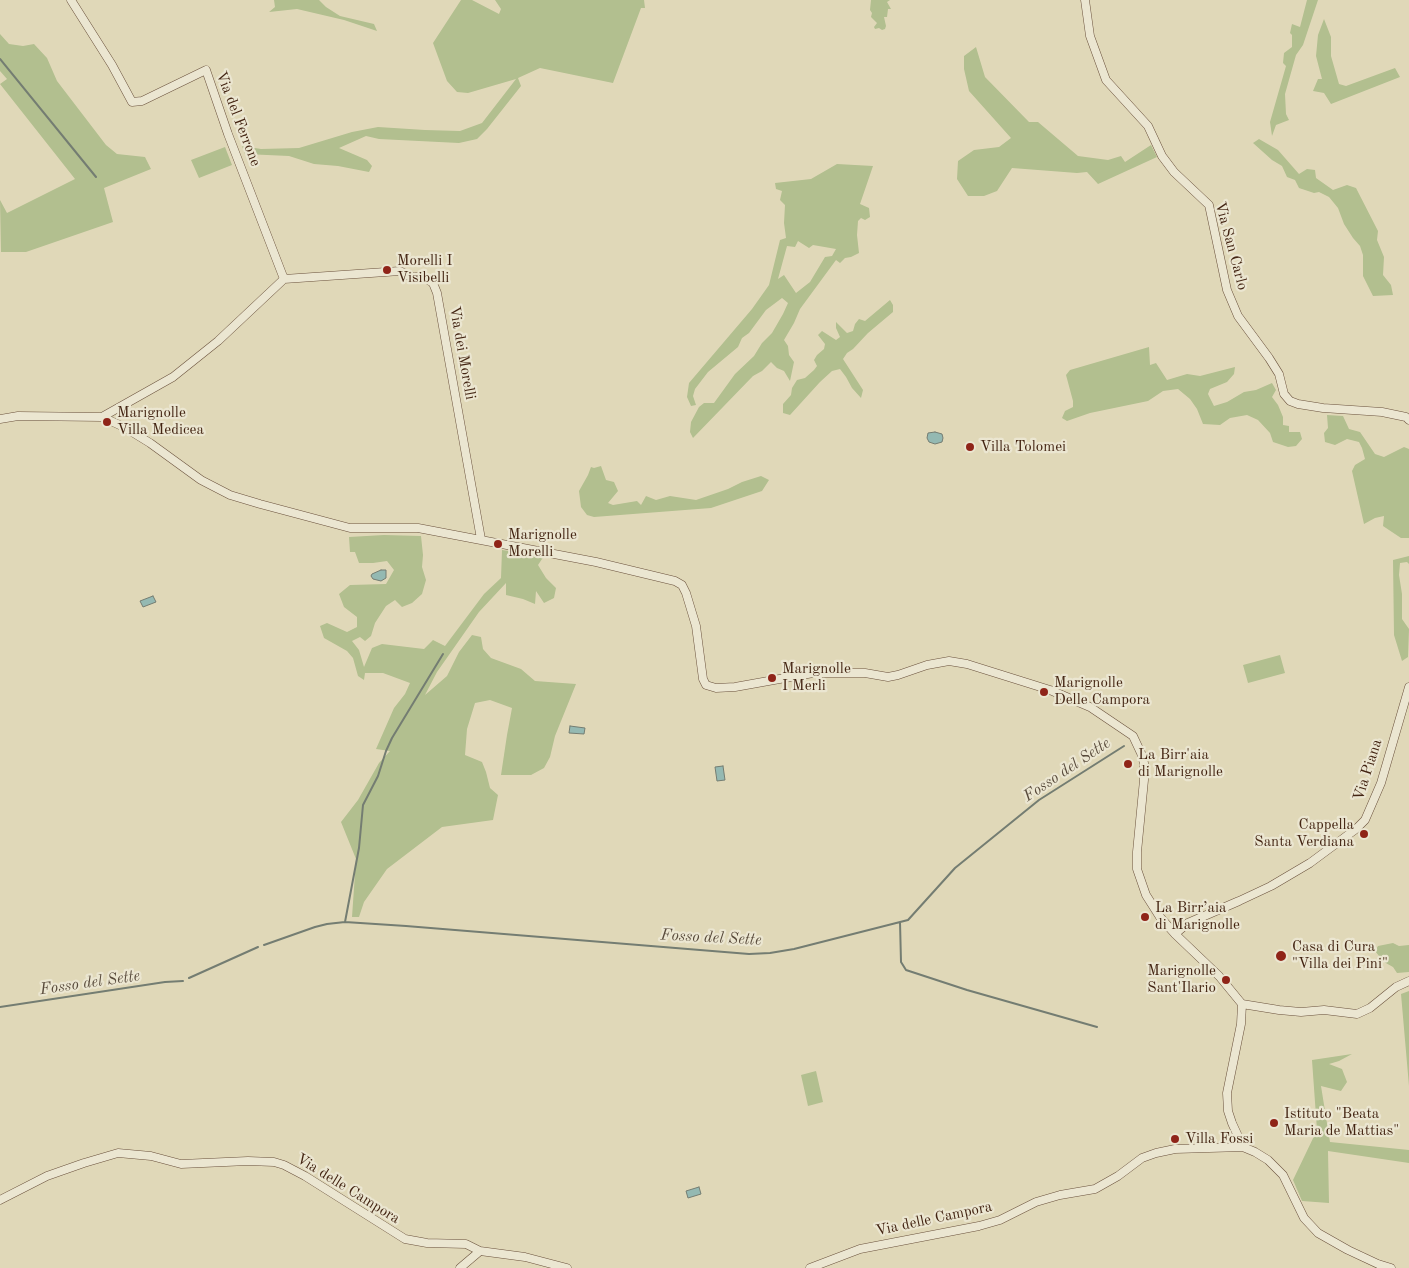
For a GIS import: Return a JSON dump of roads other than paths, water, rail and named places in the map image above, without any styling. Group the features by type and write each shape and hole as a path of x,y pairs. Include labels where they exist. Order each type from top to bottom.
{"street":[{"name":"Via del Ferrone","path":"71,0 112,65 132,102 142,101 206,70 228,134 284,279"},
{"name":"Via San Carlo","path":"1085,0 1090,36 1106,80 1148,126 1162,156 1174,172 1209,205 1226,290 1238,316 1270,358 1279,374 1284,394 1290,401 1298,404 1323,408 1382,412 1406,417 1409,420"},
{"name":"Via dei Morelli","path":"284,279 400,271 409,276 429,280 433,283 437,293 444,329 481,539"},
{"path":"102,417 172,377 218,342 284,279"},
{"path":"0,419 18,416 102,417 124,427 150,443 201,480 230,495 350,528 418,528 596,562 675,580 682,585 686,593 696,626 703,679 706,685 716,688 735,687 813,673 865,673 888,677 927,665 949,661 968,664 1050,690 1090,707 1133,736 1144,763 1137,869 1146,895 1160,917 1219,976 1242,1004 1279,1010 1302,1012 1324,1010 1357,1014 1370,1008 1396,987 1409,981"},
{"name":"Via Piana","path":"1176,934 1188,923 1239,901 1310,863 1356,829 1365,820 1381,783 1409,687"},
{"path":"1242,1004 1241,1024 1227,1093 1228,1110 1243,1148"},
{"name":"Via delle Campora","path":"810,1268 860,1249 979,1226 1000,1220 1036,1202 1060,1195 1095,1189 1118,1176 1142,1158 1156,1153 1175,1149 1243,1148 1255,1152 1268,1160 1283,1175 1304,1218 1318,1233 1356,1253 1391,1268"},
{"name":"Via delle Campora","path":"0,1200 47,1176 118,1154 151,1156 182,1164 274,1162 305,1176 405,1240 466,1244 480,1251 525,1257 567,1268"},
{"path":"460,1268 480,1251"}],"water":[{"path":"928,433 942,434 942,442 935,444 929,442 927,438"},
{"path":"386,570 386,578 381,581 373,579 372,574"},
{"path":"153,596 156,602 143,607 140,601"},
{"path":"570,726 585,728 584,734 569,733"},
{"path":"723,766 725,780 717,781 715,767"},
{"path":"699,1187 701,1194 688,1198 686,1191"}],"waterway":[{"path":"0,59 96,177"},
{"path":"345,922 359,848 363,805 378,776 392,738 443,654"},
{"name":"Fosso del Sette","path":"264,945 315,927 345,922 749,954 794,949 908,920 955,868 1039,800 1124,746"},
{"path":"900,922 901,962 906,970 967,990 1097,1027"},
{"name":"Fosso del Sette","path":"189,978 258,947"},
{"name":"Fosso del Sette","path":"0,1007 165,982 183,981"}],"place":[{"name":"Morelli I Visibelli","path":"387,270"},
{"name":"Marignolle Villa Medicea","path":"107,422"},
{"name":"Villa Tolomei","path":"970,447"},
{"name":"Marignolle Morelli","path":"498,544"},
{"name":"Marignolle I Merli","path":"772,678"},
{"name":"Marignolle Delle Campora","path":"1044,692"},
{"name":"La Birr'aia di Marignolle","path":"1128,764"},
{"name":"Cappella Santa Verdiana","path":"1364,834"},
{"name":"La Birr’aia di Marignolle","path":"1145,917"},
{"name":"Casa di Cura \"Villa dei Pini\"","path":"1281,956"},
{"name":"Marignolle Sant'Ilario","path":"1226,980"},
{"name":"Istituto \"Beata Maria de Mattias\"","path":"1274,1123"},
{"name":"Villa Fossi","path":"1175,1139"}]}
